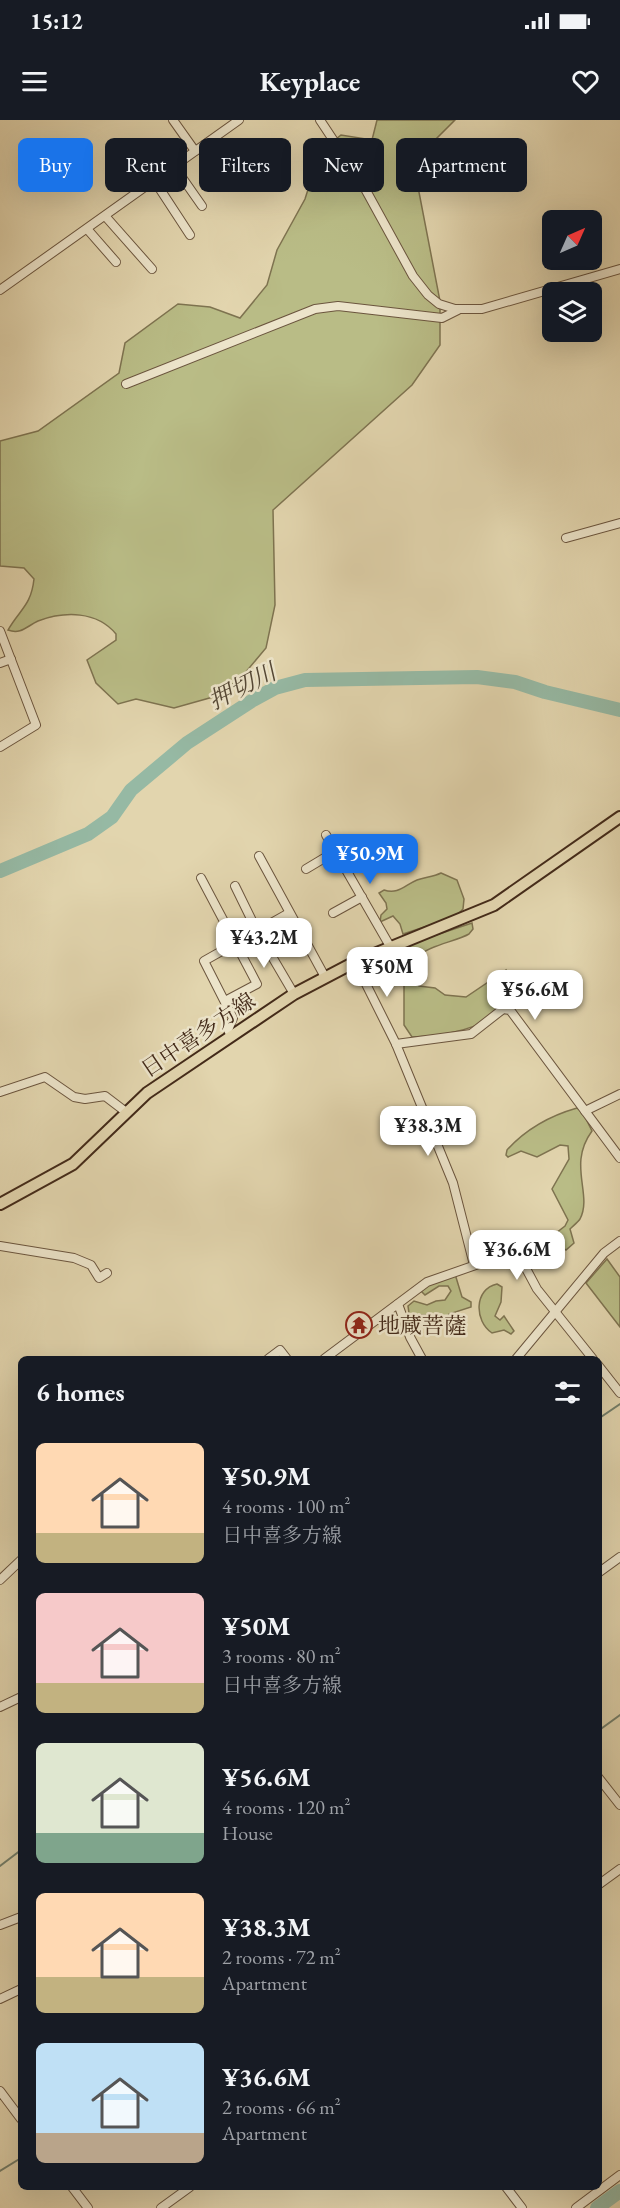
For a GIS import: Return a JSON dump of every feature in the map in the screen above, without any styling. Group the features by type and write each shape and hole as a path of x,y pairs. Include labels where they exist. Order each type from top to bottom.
{"main road":[{"name":"日中喜多方線","path":"0,1204 73,1164 147,1093 294,994 355,962 473,916 508,897 620,817"}],"street":[{"path":"173,120 195,151"},
{"path":"187,157 239,120"},
{"path":"320,120 363,185 420,286 439,304 455,309 482,309 620,269"},
{"path":"187,185 202,206"},
{"path":"0,291 138,192"},
{"path":"162,192 190,236"},
{"path":"106,217 152,269"},
{"path":"88,230 116,262"},
{"path":"126,384 315,309 338,306 442,318 454,310 469,309"},
{"path":"566,538 620,523"},
{"path":"0,631 36,725 0,747"},
{"path":"0,663 11,659"},
{"path":"326,835 391,948"},
{"path":"306,869 336,851"},
{"path":"259,856 325,977"},
{"path":"201,878 257,984 225,1001"},
{"path":"235,886 257,931 294,994"},
{"path":"333,914 362,897"},
{"path":"231,1036 228,1030 233,1018 204,961 289,913"},
{"path":"355,962 396,1044 453,1183 474,1265"},
{"path":"396,1044 471,1034 504,1009 510,1010 620,1158"},
{"path":"0,1092 45,1077 74,1097 85,1099 105,1095 126,1112"},
{"path":"585,1111 620,1094"},
{"path":"518,1356 604,1253 620,1241"},
{"path":"0,1246 74,1258 91,1266 99,1278 107,1273"},
{"path":"328,1356 427,1282 515,1253 537,1289 591,1356"},
{"path":"398,1304 410,1337 420,1356"},
{"path":"272,1356 280,1350 285,1356"},
{"path":"602,1370 620,1393"},
{"path":"602,1570 620,1557"},
{"path":"0,1580 18,1563"},
{"path":"0,1707 18,1698"},
{"path":"602,1781 620,1806"},
{"path":"602,1882 620,1869"},
{"path":"0,1925 18,1918"},
{"path":"0,1999 18,1990"},
{"path":"0,2091 18,2115"},
{"path":"602,2188 620,2175"},
{"path":"74,2190 88,2208"},
{"path":"161,2208 186,2190"},
{"path":"508,2190 522,2208"},
{"path":"576,2208 600,2190"}],"green space":[{"path":"377,120 455,120 437,138 396,138 396,192 419,192 440,301 440,345 412,385 273,510 275,605 266,648 239,680 213,697 174,708 136,699 118,704 96,683 87,660 116,640 116,634 108,626 90,617 70,615 38,621 20,631 8,630 28,601 34,579 24,568 0,566 0,441 38,431 119,373 125,343 178,304 210,307 240,318 267,285 277,250 307,192 384,192 384,138 372,138"},
{"path":"341,135 360,138 337,138"},
{"path":"441,873 457,880 464,899 463,909 455,917 403,934 400,924 393,916 380,922 381,915 387,909 379,893 384,890 397,890 417,880"},
{"path":"472,923 473,929 469,934 427,950 418,956 413,964 413,973 419,986 435,988 445,995 466,997 506,970 504,1002 498,1012 489,1019 464,1030 412,1037 404,1025 404,986 394,955 397,948"},
{"path":"577,1108 582,1111 592,1131 581,1156 583,1209 580,1219 570,1229 574,1243 566,1250 558,1244 556,1233 565,1226 568,1220 552,1189 569,1159 568,1146 560,1145 537,1157 521,1151 508,1157 506,1155 514,1142 530,1130 548,1119"},
{"path":"607,1259 620,1277 620,1327 586,1283"},
{"path":"455,1274 462,1297 471,1302 471,1307 449,1314 442,1327 429,1315 420,1315 410,1320 408,1306 414,1301 427,1305 445,1300 451,1291 448,1286 439,1286 425,1295 420,1290 426,1285"},
{"path":"497,1284 502,1287 501,1302 495,1316 500,1320 504,1316 514,1331 511,1334 504,1330 492,1333 486,1328 480,1314 479,1306 484,1292"}],"waterway":[{"name":"押切川","path":"0,871 88,834 112,817 131,790 187,743 275,688 305,680 477,677 515,682 545,692 620,710"},
{"path":"602,1416 620,1404"},
{"path":"602,1728 620,1715"},
{"path":"0,1866 18,1852"},
{"path":"0,2171 18,2160"},
{"path":"597,2208 620,2191"}],"place":[{"name":"地蔵菩薩","path":"359,1325"}]}
